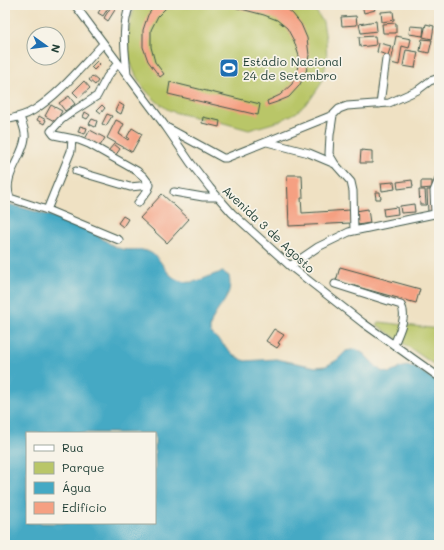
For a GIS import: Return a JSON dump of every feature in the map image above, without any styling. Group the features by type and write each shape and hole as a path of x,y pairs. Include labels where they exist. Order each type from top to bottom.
{"street":[{"name":"Avenida 3 de Agosto","path":"75,5 166,127 190,162 232,213 290,266 363,323 439,377"},
{"path":"127,74 124,31 126,15 130,5"},
{"path":"5,120 20,117 33,111 55,94 103,44"},
{"path":"380,104 386,59"},
{"path":"118,63 107,77 97,96 69,114 52,129 52,134 88,144 137,171 150,185"},
{"path":"166,127 223,158 226,158 333,115 338,109 347,106 380,104 397,100 418,90 430,81 439,78"},
{"path":"333,115 329,154 335,164 351,182 353,191 354,231"},
{"path":"20,117 26,137 24,146 10,176 10,198 47,210 119,240"},
{"path":"47,210 71,151 72,139"},
{"path":"267,142 309,152 335,164"},
{"path":"76,171 130,187 150,185"},
{"path":"290,266 318,247 342,234 437,213 434,191 439,179"},
{"path":"138,203 150,185"},
{"path":"174,192 203,197 218,197"},
{"path":"335,284 401,305 404,309 404,315 394,346"}],"green space":[{"name":"Estádio Nacional 24 de Setembro","path":"136,5 312,5 323,22 326,39 327,60 321,84 310,100 297,112 280,121 249,130 220,121 203,117 202,119 170,111 154,99 144,88 136,76 131,63 128,49 128,35"},
{"path":"379,322 439,329 439,368 377,325"}],"water":[{"path":"5,203 69,222 93,233 118,248 147,251 156,256 169,273 178,280 195,282 223,272 229,276 230,285 225,299 213,318 210,332 235,356 245,361 276,359 316,367 326,366 337,360 346,351 356,349 364,354 381,371 390,373 407,366 414,367 439,383 439,545 5,545"}],"building":[{"path":"103,5 110,5 103,16 98,13"},
{"path":"112,5 118,5 108,21 104,18"},
{"path":"155,5 171,5 158,16 151,30 151,47 155,62 164,74 160,77 148,61 143,47 143,30 148,15"},
{"path":"226,5 285,5 285,7 301,24 307,38 309,55 306,73 299,86 289,97 268,105 267,101 280,95 292,84 297,71 299,56 294,41 287,28 277,20 264,15"},
{"path":"362,5 373,5 375,10 364,13"},
{"path":"393,11 394,20 382,22 381,12"},
{"path":"356,16 357,25 342,26 341,17"},
{"path":"376,21 377,31 361,33 359,24"},
{"path":"396,23 396,33 383,33 382,24"},
{"path":"426,24 434,26 432,39 423,37"},
{"path":"410,26 424,27 423,36 409,34"},
{"path":"375,36 376,45 360,47 359,37"},
{"path":"396,36 411,39 409,48 402,46 399,65 391,63"},
{"path":"422,39 432,40 429,53 420,51"},
{"path":"379,43 391,46 388,55 377,52"},
{"path":"406,50 418,52 415,68 403,66"},
{"path":"97,61 100,64 94,70 91,67"},
{"path":"92,76 98,81 95,85 89,80"},
{"path":"84,81 90,88 79,98 73,92"},
{"path":"170,82 260,104 258,115 168,94"},
{"path":"69,96 75,104 65,111 59,103"},
{"path":"119,103 124,106 121,114 115,111"},
{"path":"51,105 62,111 56,122 45,116"},
{"path":"102,105 105,108 101,113 97,110"},
{"path":"85,112 90,115 87,119 83,117"},
{"path":"107,114 112,116 106,126 102,124"},
{"path":"39,116 46,120 44,124 37,120"},
{"path":"203,117 220,121 219,127 202,123"},
{"path":"92,119 97,121 95,127 89,124"},
{"path":"116,120 124,124 119,134 128,140 129,138 127,137 132,128 142,134 132,152 107,138"},
{"path":"80,126 87,128 85,134 78,132"},
{"path":"90,130 105,138 100,146 85,139"},
{"path":"114,144 120,149 115,156 108,151"},
{"path":"361,150 372,151 372,163 360,163"},
{"path":"287,175 302,175 302,213 350,210 351,223 289,226"},
{"path":"412,180 413,187 398,189 397,182"},
{"path":"421,181 432,181 432,188 421,189"},
{"path":"394,182 395,189 382,191 381,183"},
{"path":"419,190 425,190 426,205 420,205"},
{"path":"427,190 433,190 433,212 428,212"},
{"path":"375,192 380,192 381,199 376,199"},
{"path":"162,194 189,219 167,243 140,218"},
{"path":"414,204 415,212 401,213 400,206"},
{"path":"397,207 398,214 384,216 383,209"},
{"path":"368,209 370,223 358,225 356,211"},
{"path":"123,216 128,219 123,227 118,223"},
{"path":"340,267 420,289 416,303 336,281"},
{"path":"274,329 284,335 278,343 280,344 277,348 266,341"}],"place":[{"name":"Estádio Nacional 24 de Setembro","path":"229,68"}]}
